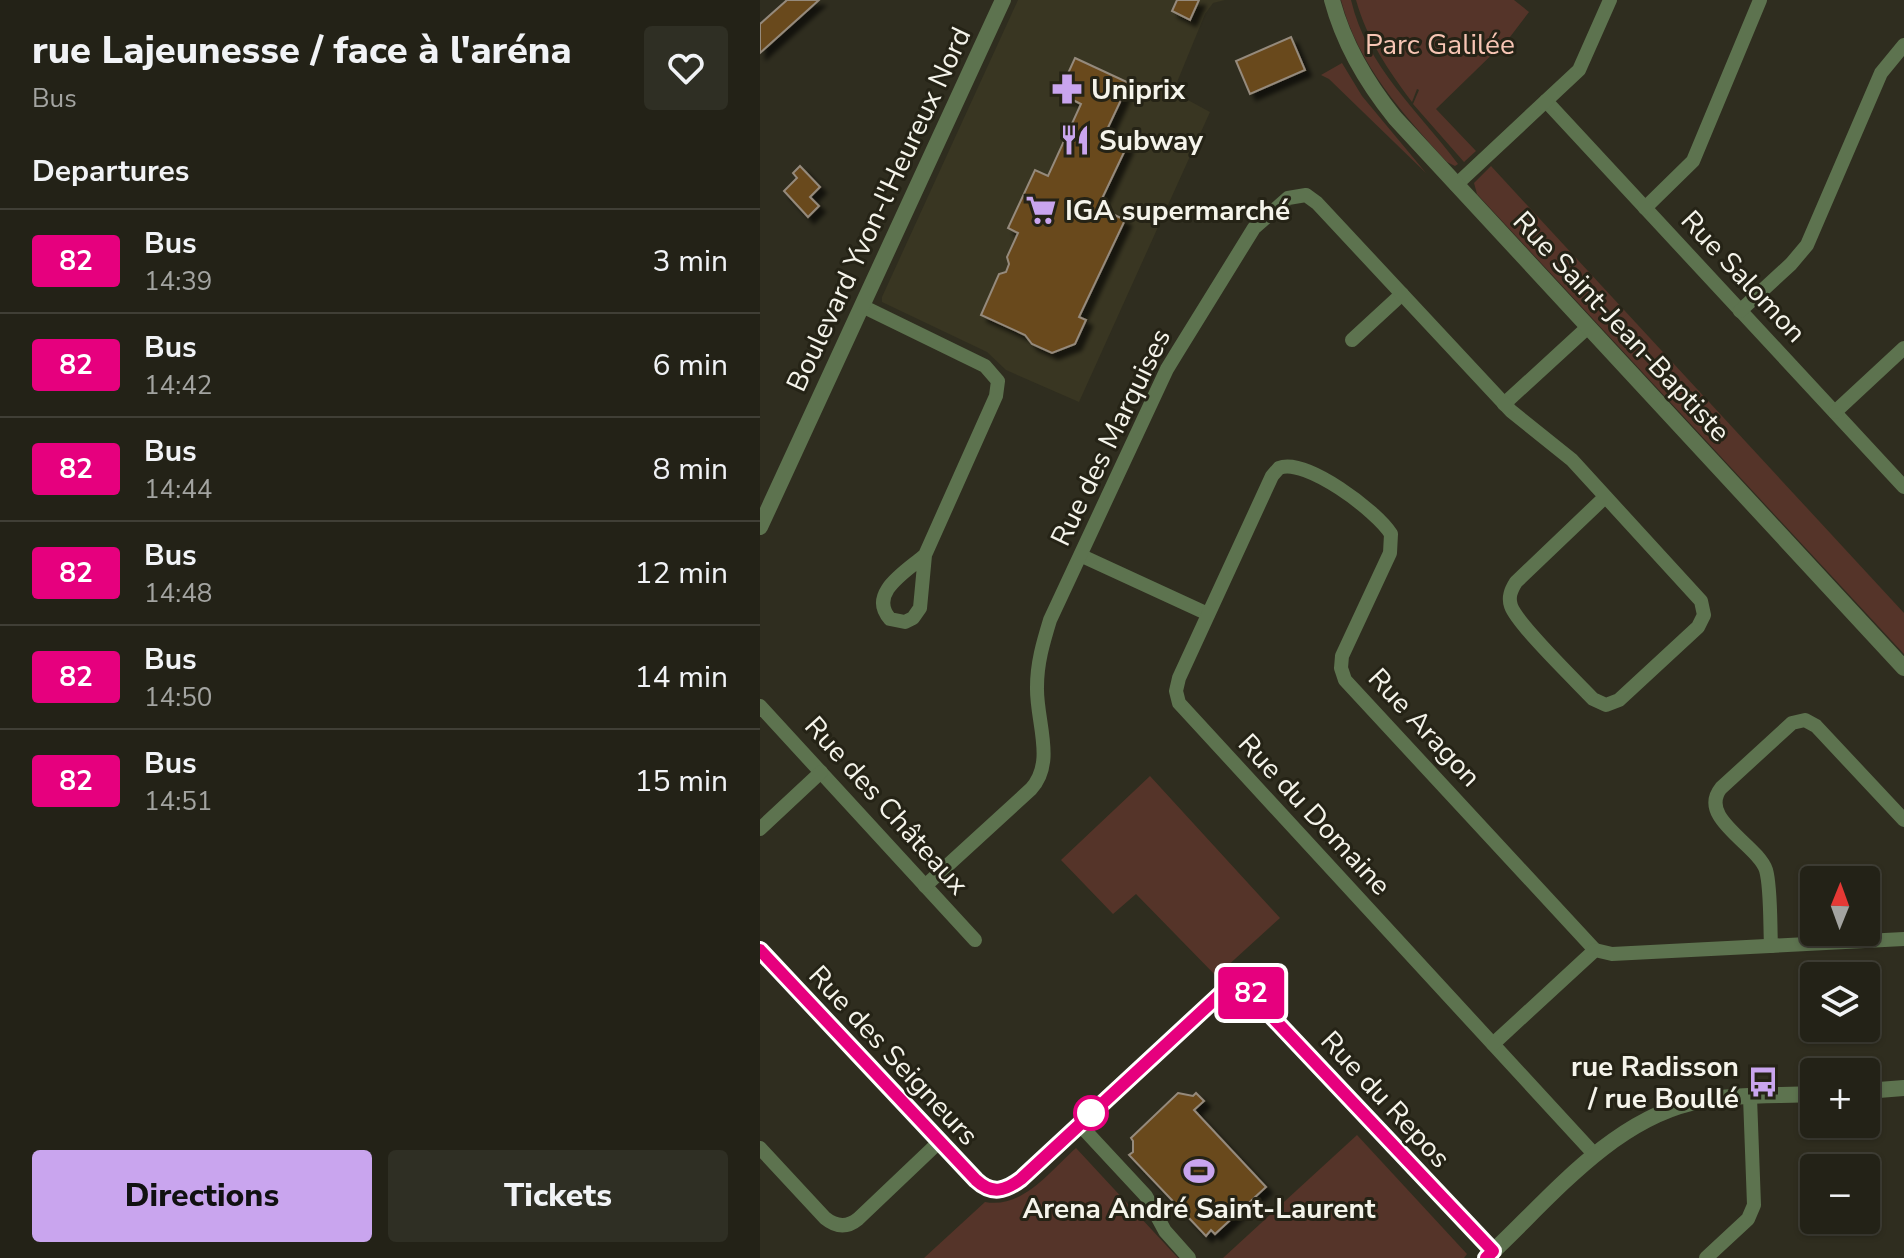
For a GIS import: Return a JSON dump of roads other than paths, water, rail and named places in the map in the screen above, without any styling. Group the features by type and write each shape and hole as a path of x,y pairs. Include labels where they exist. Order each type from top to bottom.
{"street":[{"name":"Boulevard Yvon-l'Heureux Nord","path":"760,527 1003,0"},
{"name":"Rue Saint-Jean-Baptiste","path":"1332,0 1347,45 1376,93 1456,185 1904,668"},
{"path":"1456,185 1581,66 1610,0"},
{"path":"1645,208 1693,161 1760,0"},
{"path":"1740,311 1807,245 1881,73 1904,45"},
{"name":"Rue Salomon","path":"1546,101 1904,487"},
{"name":"Rue des Marquises","path":"925,886 1031,789 1040,777 1044,758 1037,704 1039,657 1050,620 1167,369 1248,236 1285,200 1298,194 1312,198 1504,404 1569,458 1605,497 1699,599 1704,611 1698,627 1619,700 1606,705 1593,699 1532,634 1514,613 1510,597 1516,582 1605,497"},
{"path":"1352,340 1402,294"},
{"path":"862,306 985,366 998,381 996,396 925,555"},
{"path":"1504,404 1588,327"},
{"path":"1835,412 1904,348"},
{"name":"Rue du Domaine","path":"1286,466 1279,468 1272,476 1177,682 1176,695 1181,707 1595,1155"},
{"name":"Rue Aragon","path":"1286,466 1300,468 1342,491 1391,534 1390,553 1342,656 1341,668 1345,680 1595,950"},
{"path":"1082,556 1208,614"},
{"name":"Rue des Châteaux","path":"760,706 975,940"},
{"path":"1771,946 1765,868 1718,814 1715,804 1719,790 1792,723 1805,720 1816,726 1904,820"},
{"path":"760,829 821,772"},
{"path":"1493,1044 1595,950 1612,954 1904,939"},
{"name":"Rue des Seigneurs","path":"760,950 978,1183 993,1190 1006,1189 1080,1125"},
{"name":"Rue du Repos","path":"1080,1125 1227,988 1239,984 1247,988 1489,1255"},
{"path":"1880,1090 1904,1088"},
{"path":"1489,1255 1595,1155 1636,1125 1668,1110 1703,1101 1800,1095"},
{"path":"1706,1258 1748,1219 1754,1205 1750,1097"},
{"path":"1080,1125 1146,1196 1165,1231 1189,1258"},
{"path":"760,1148 828,1221 843,1226 858,1219 939,1142"}],"place":[{"name":"Uniprix","path":"1067,89"},
{"name":"Subway","path":"1075,140"},
{"name":"IGA supermarché","path":"1041,210"},
{"name":"rue Radisson / rue Boullé","path":"1763,1082"},
{"name":"Arena André Saint-Laurent","path":"1199,1171"}],"park label":[{"name":"Parc Galilée","path":"1440,44"}]}
